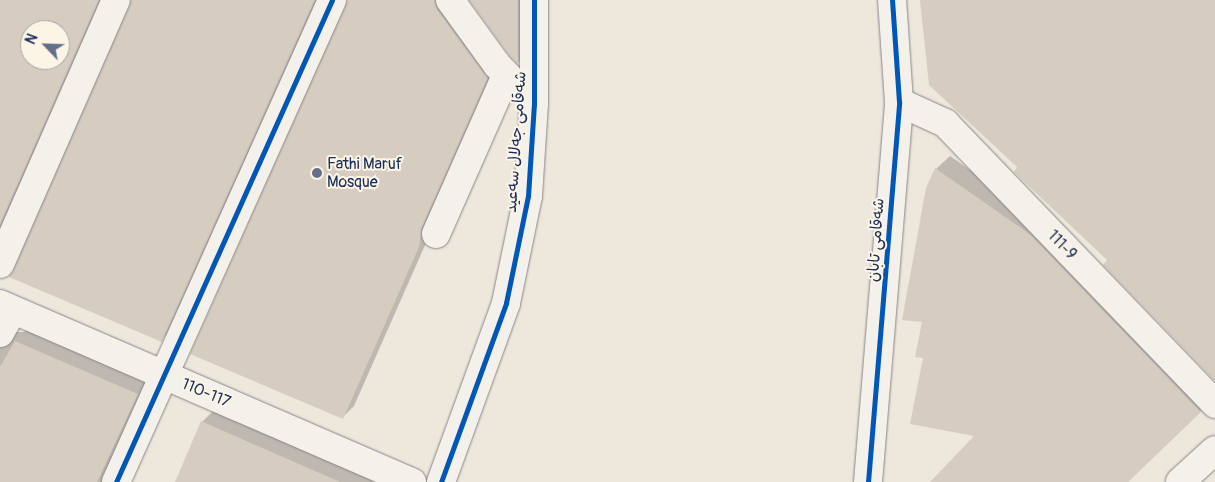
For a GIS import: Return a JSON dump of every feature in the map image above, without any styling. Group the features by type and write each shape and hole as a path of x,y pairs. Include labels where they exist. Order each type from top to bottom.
{"street":[{"path":"0,264 116,0"},
{"path":"116,482 332,0"},
{"path":"450,0 506,75 534,104"},
{"name":"شەقامی جەلال سەعید","path":"441,482 506,303 528,196 534,104 534,0"},
{"name":"شەقامی تابان","path":"868,482 899,102 892,0"},
{"path":"436,234 506,75"},
{"name":"111-9","path":"899,102 945,123 1215,404"},
{"path":"0,333 7,307"},
{"name":"110-117","path":"7,307 412,482"},
{"path":"1180,482 1215,450"}],"building":[{"path":"0,0 99,0 70,66 70,20 20,20 20,70 68,70 0,225"},
{"path":"131,0 315,0 162,342 9,277"},
{"path":"347,0 435,0 437,9 488,78 422,228 419,247 343,419 190,354"},
{"path":"469,0 518,0 518,65 509,55"},
{"path":"920,0 1215,0 1215,381 1103,265 1107,260 1014,172 1017,167 929,85"},
{"path":"935,168 1031,235 1201,412 1128,482 930,482 974,436 910,424 923,358 915,357 922,322 902,320 926,188"},
{"path":"15,341 138,394 97,482 0,482 0,367"},
{"path":"201,421 340,482 175,482"}],"cycle path":[{"path":"116,482 332,0"},
{"path":"441,482 506,303 528,196 534,104 534,0"},
{"path":"868,482 899,102 892,0"}],"place":[{"name":"Fathi Maruf Mosque","path":"317,173"}]}
